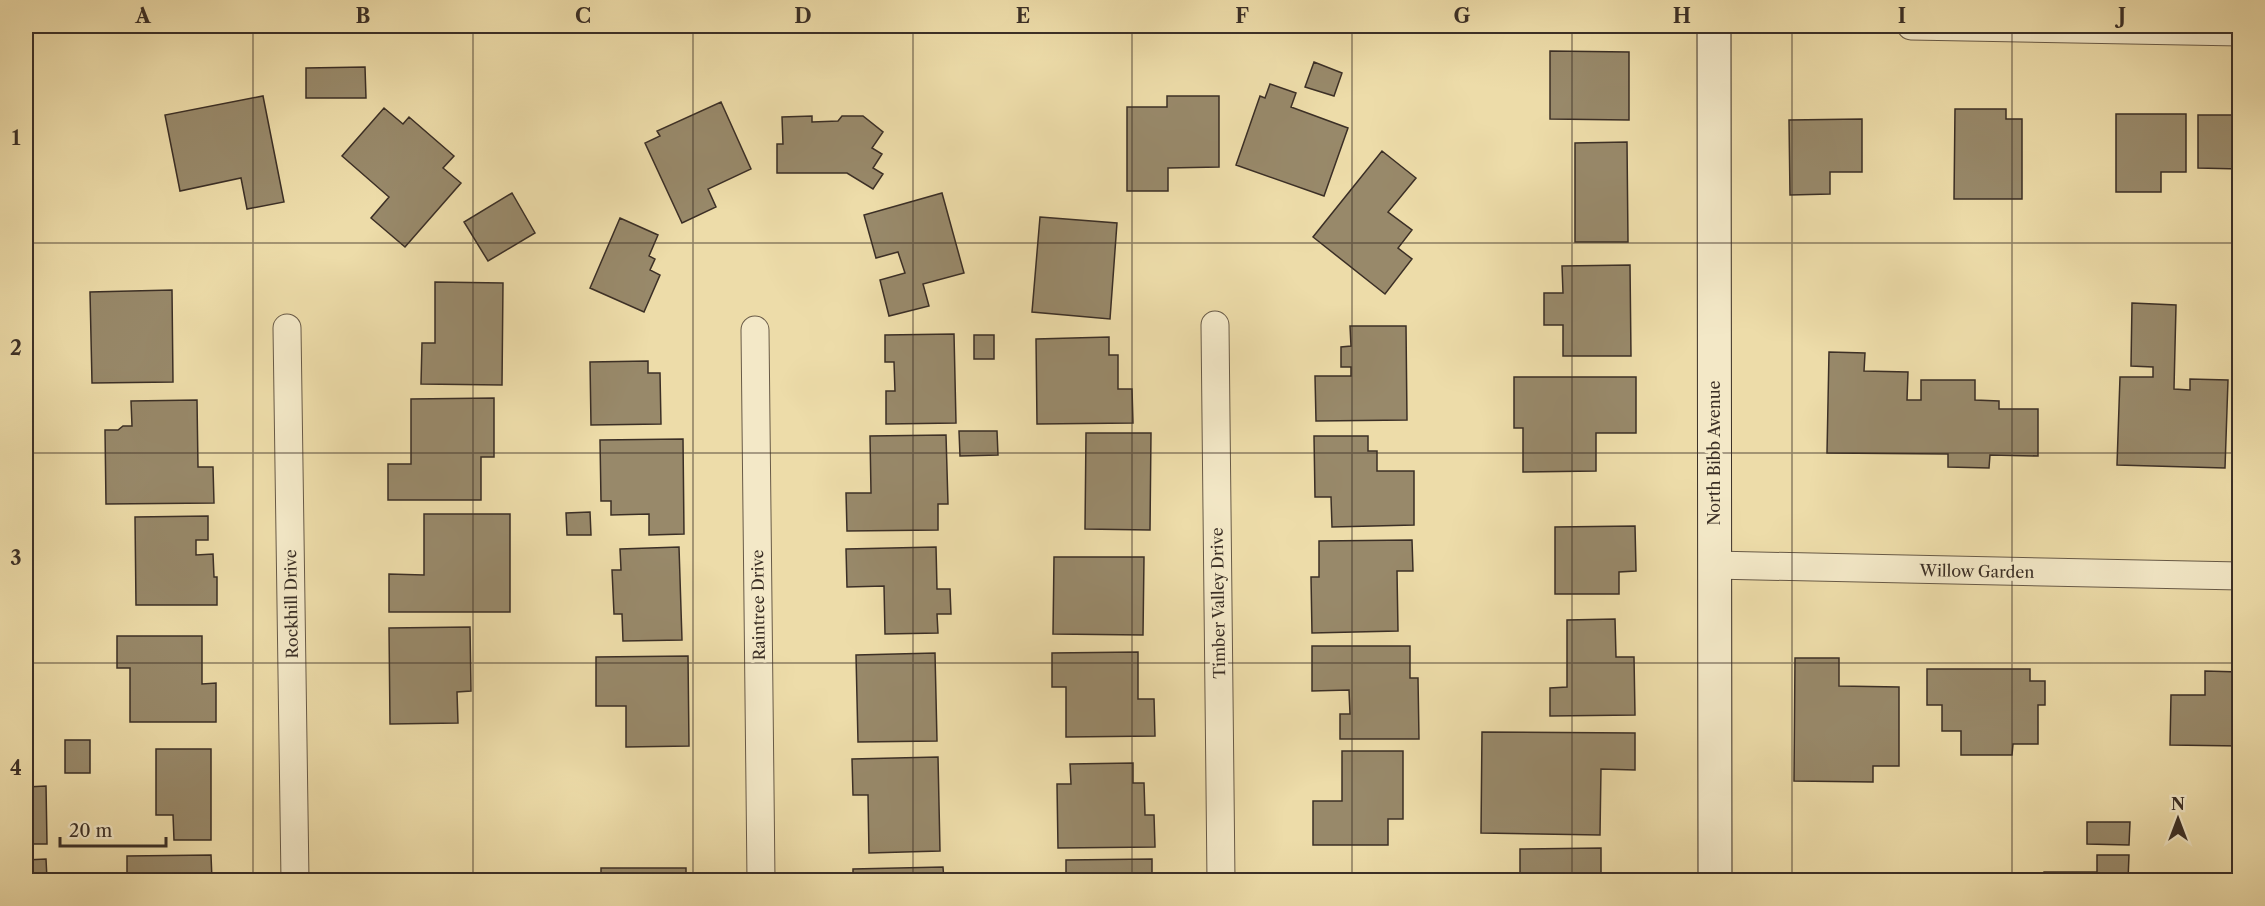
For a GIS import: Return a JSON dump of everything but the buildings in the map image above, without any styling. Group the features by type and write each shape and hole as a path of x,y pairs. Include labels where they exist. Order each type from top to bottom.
{"main road":[{"name":"North Bibb Avenue","path":"1714,26 1715,880"}],"street":[{"path":"1911,26 2240,32"},
{"name":"Timber Valley Drive","path":"1215,325 1221,880"},
{"name":"Rockhill Drive","path":"286,328 295,880"},
{"name":"Raintree Drive","path":"755,330 761,880"},
{"name":"Willow Garden","path":"1714,566 2240,576"}]}
